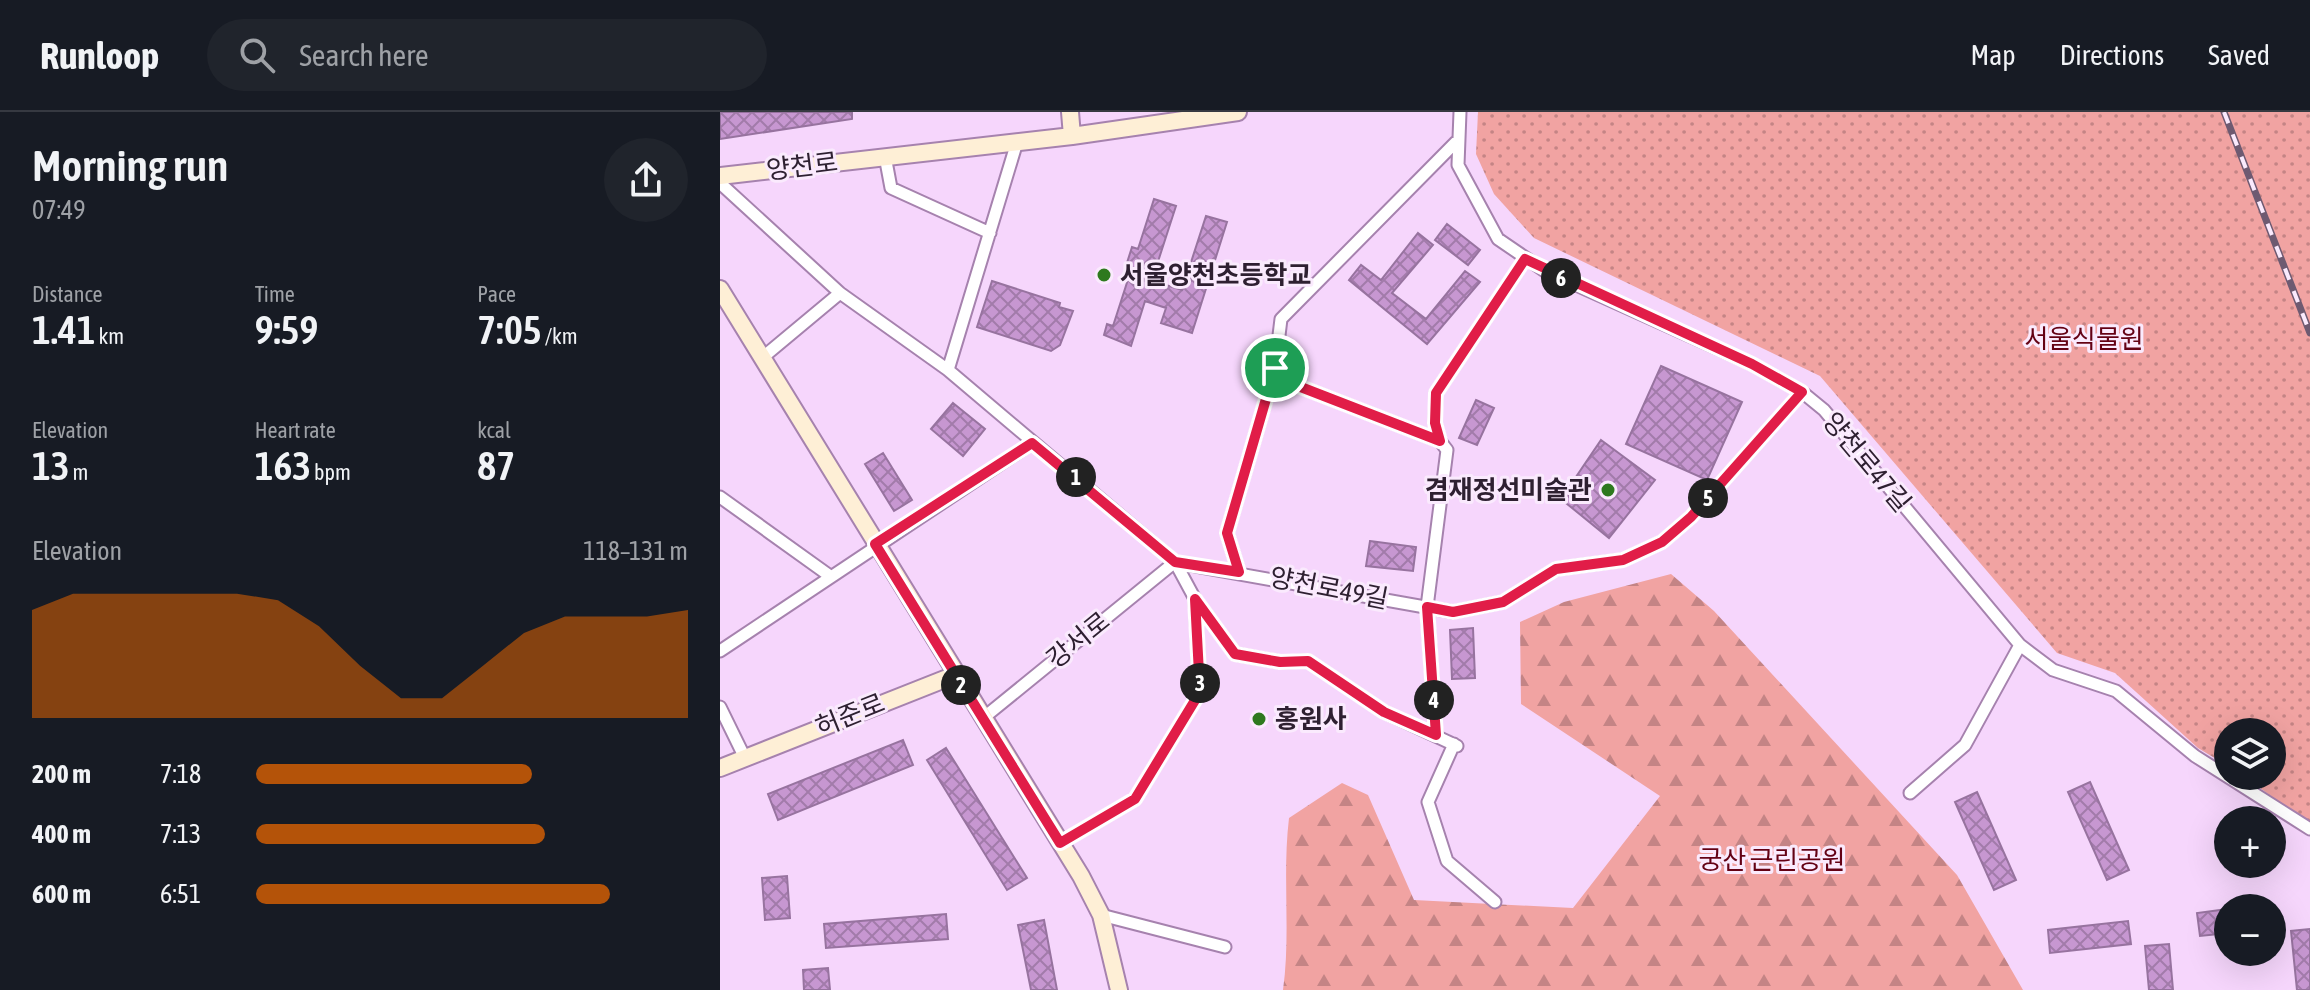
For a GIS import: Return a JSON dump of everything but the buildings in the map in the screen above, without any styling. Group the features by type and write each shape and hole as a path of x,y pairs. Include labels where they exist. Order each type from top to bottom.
{"main road":[{"path":"1070,112 1072,136"},
{"name":"양천로","path":"720,176 1072,136 1238,112"},
{"path":"720,289 1060,843 1101,915 1119,990"},
{"name":"허준로","path":"720,768 955,675"}],"street":[{"name":"양천로47길","path":"1460,112 1456,142 1458,165 1498,239 1525,259 1752,364 1802,392 1824,410 2020,645 2053,670 2116,691 2195,756 2310,829"},
{"path":"948,370 1017,142"},
{"path":"1239,572 1227,533 1275,368 1281,319 1456,142"},
{"path":"885,156 891,188 990,233"},
{"path":"720,183 840,293 948,370 1175,562 1195,599 1235,654 1280,662 1308,661 1384,712 1456,745 1428,802 1447,861 1495,902"},
{"path":"1436,735 1427,607 1447,450 1440,441 1435,423 1436,393 1525,259"},
{"path":"762,358 840,293"},
{"path":"1275,368 1280,379 1440,441"},
{"name":"양천로49길","path":"1175,562 1453,612 1503,602 1556,569 1623,560 1662,542 1691,517 1802,392"},
{"path":"720,651 875,544 1032,443"},
{"path":"720,497 830,576"},
{"name":"강서로","path":"982,719 1175,562"},
{"path":"1060,843 1135,799 1200,692 1195,599"},
{"path":"1910,793 1965,745 2020,645"},
{"path":"720,707 745,758"},
{"path":"1101,915 1225,947"}],"green space":[{"name":"서울식물원","path":"1478,112 2310,112 2310,825 2263,790 2286,790 2286,718 2214,718 2214,758 2198,748 2115,673 2057,653 1820,376 1534,238 1494,194 1476,154"},
{"name":"궁산 근린공원","path":"1671,574 1714,611 1957,875 2023,990 1283,990 1289,818 1342,783 1368,795 1414,900 1573,908 1660,796 1521,704 1520,622 1564,602"}],"railway":[{"path":"2224,112 2310,333"}],"place":[{"name":"서울양천초등학교","path":"1104,275"},
{"name":"겸재정선미술관","path":"1608,490"},
{"name":"홍원사","path":"1259,719"}],"route":[{"path":"1525,259 1545,271 1752,364 1802,392 1691,517 1662,542 1623,560 1556,569 1503,602 1453,612 1427,607 1436,735 1384,712 1308,661 1280,662 1235,654 1195,599 1200,692 1135,799 1060,843 875,544 1032,443 1052,456 1175,562 1239,572 1227,533 1275,368 1280,379 1440,441 1435,423 1436,393 1525,259"}]}
